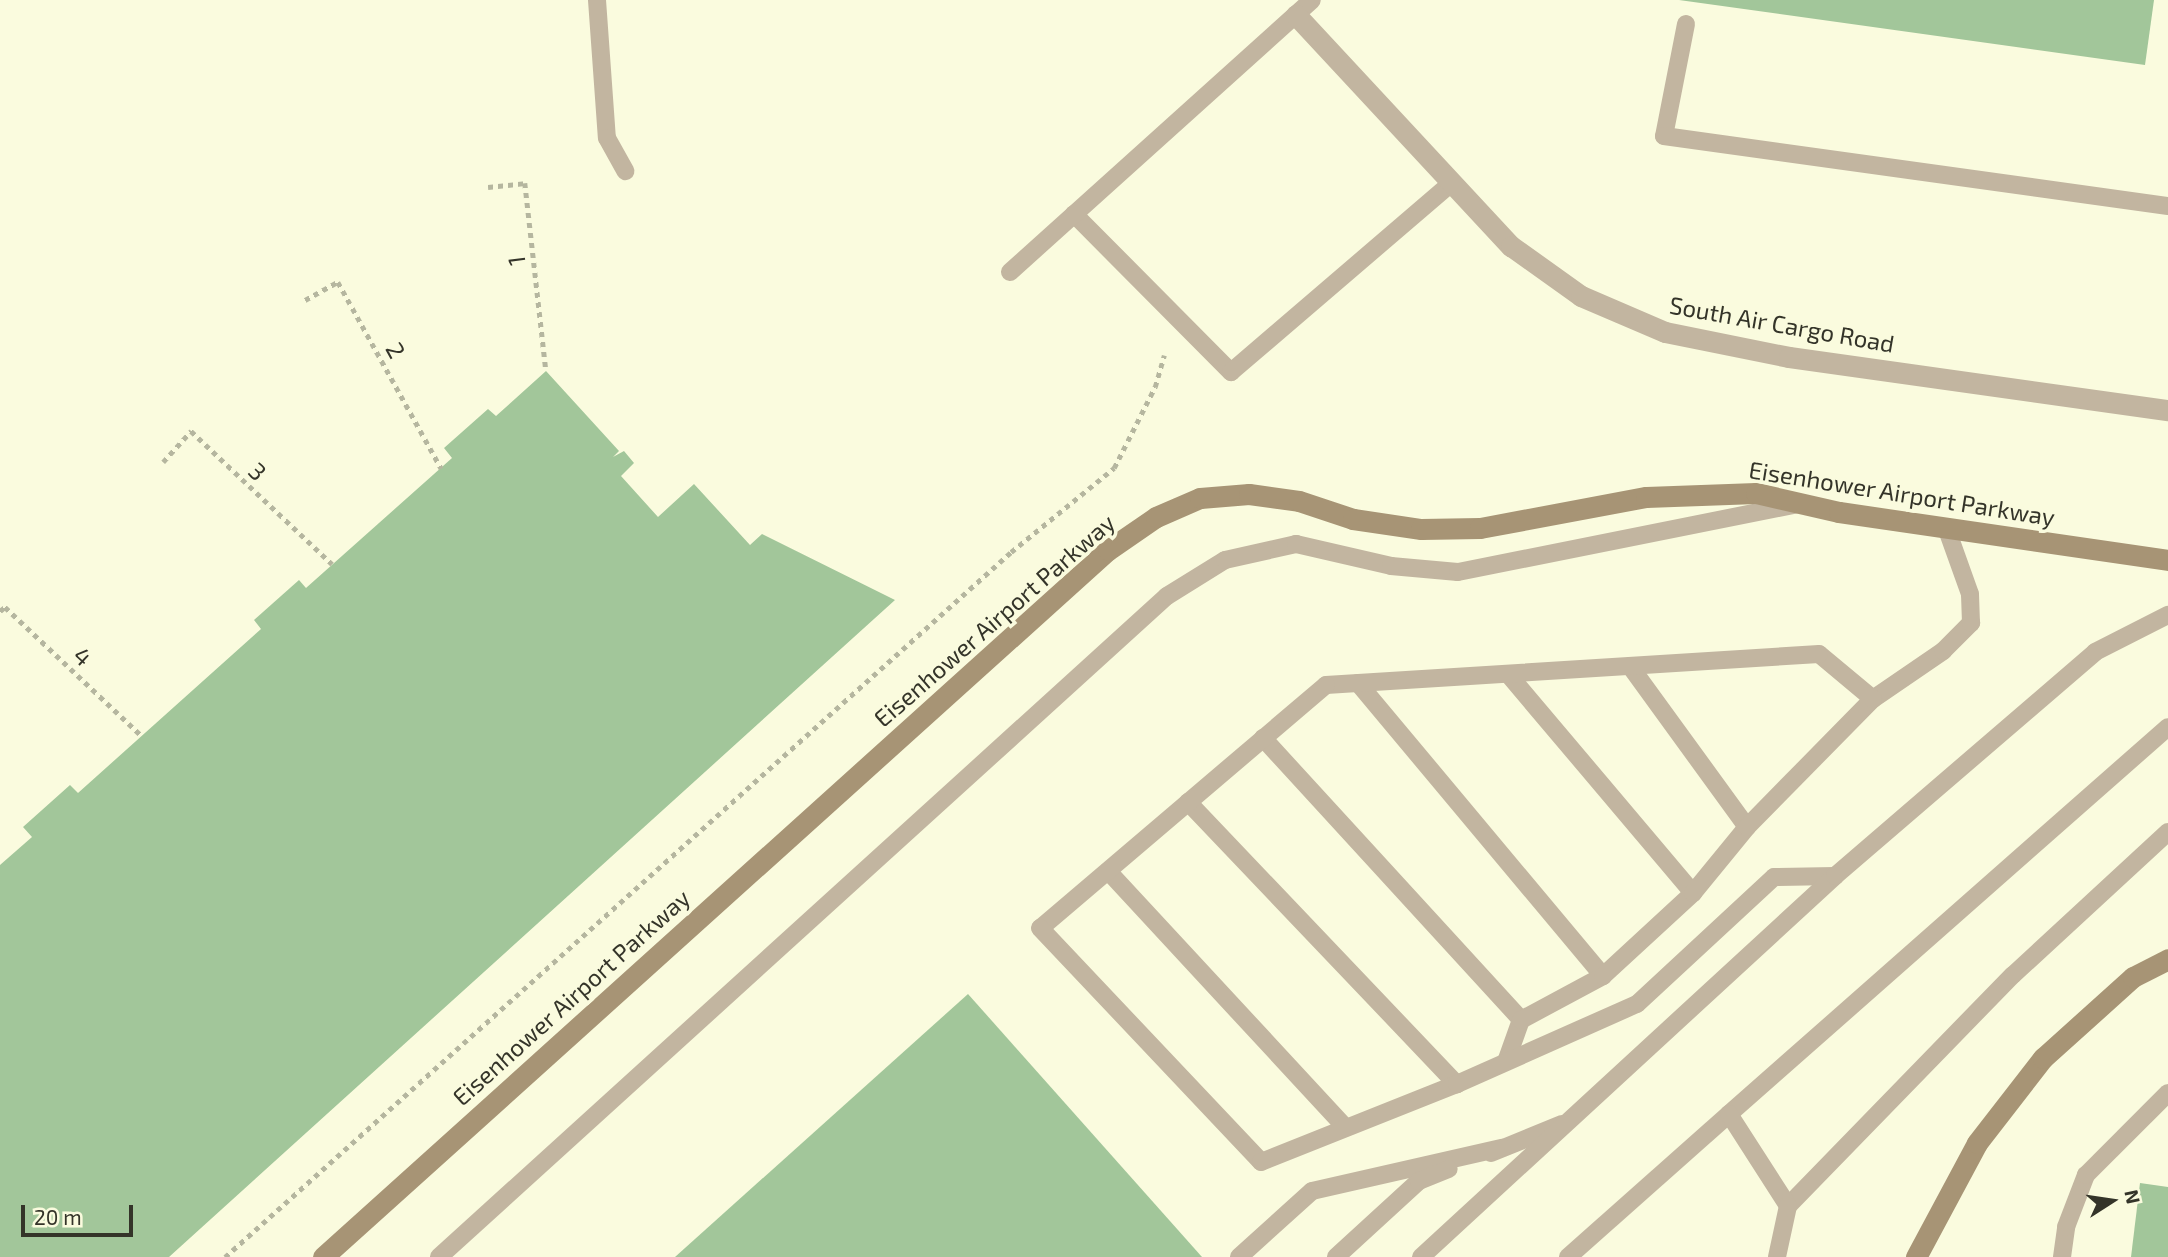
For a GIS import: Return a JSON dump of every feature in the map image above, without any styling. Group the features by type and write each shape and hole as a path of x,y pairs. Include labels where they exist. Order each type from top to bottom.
{"main road":[{"name":"Eisenhower Airport Parkway","path":"323,1257 1108,550 1156,517 1200,498 1249,494 1299,501 1353,519 1422,529 1480,528 1646,497 1756,493 1946,527 2168,560"},
{"path":"1916,1257 1977,1143 2043,1058 2133,977 2168,958"}],"street":[{"name":"South Air Cargo Road","path":"1296,15 1450,184 1511,246 1581,296 1665,332 1789,357 2168,410"}],"lane":[{"path":"597,0 607,138 625,171"},
{"path":"1010,272 1312,0"},
{"path":"1686,24 1664,136 2168,206"},
{"path":"1074,214 1231,372 1450,184"},
{"path":"439,1257 1167,596 1225,560 1296,544 1391,566 1458,572 1801,503"},
{"path":"1507,1059 1521,1020 1603,975 1693,893 1747,827 1873,698 1943,651 1971,623 1970,594 1946,527"},
{"path":"1421,1257 1575,1119 1835,876 2095,652 2168,615"},
{"path":"1835,876 1773,877 1637,1004 1507,1059 1457,1084 1261,1162 1040,929 1326,685 1819,654 1873,698"},
{"path":"1630,666 1747,827"},
{"path":"1508,674 1693,893"},
{"path":"1358,683 1603,975"},
{"path":"1572,1256 2168,727"},
{"path":"1263,738 1521,1020"},
{"path":"1188,802 1457,1084"},
{"path":"1777,1257 1788,1206 2013,975 2168,832"},
{"path":"1108,871 1345,1127"},
{"path":"2062,1257 2066,1227 2086,1175 2166,1096"},
{"path":"1729,1114 1788,1206"},
{"path":"1336,1257 1419,1181 1575,1119"},
{"path":"1240,1257 1312,1191 1502,1149"}],"path":[{"name":"1","path":"488,187 525,183 546,371"},
{"name":"2","path":"304,300 338,282 441,468"},
{"path":"225,1257 1011,551 1114,468 1155,387 1164,355"},
{"name":"3","path":"163,462 191,431 332,565"},
{"name":"4","path":"0,611 5,607 142,736"}],"building":[{"path":"1679,0 2154,0 2145,65"},
{"path":"546,371 619,451 613,457 624,451 634,463 621,476 658,517 694,484 750,545 762,534 895,600 169,1257 0,1257 0,865 32,837 23,827 70,785 78,793 261,629 254,620 299,580 306,588 452,458 444,448 488,409 496,416"},
{"path":"968,994 1202,1257 675,1257"},
{"path":"2140,1183 2168,1187 2168,1257 2131,1257"}]}
